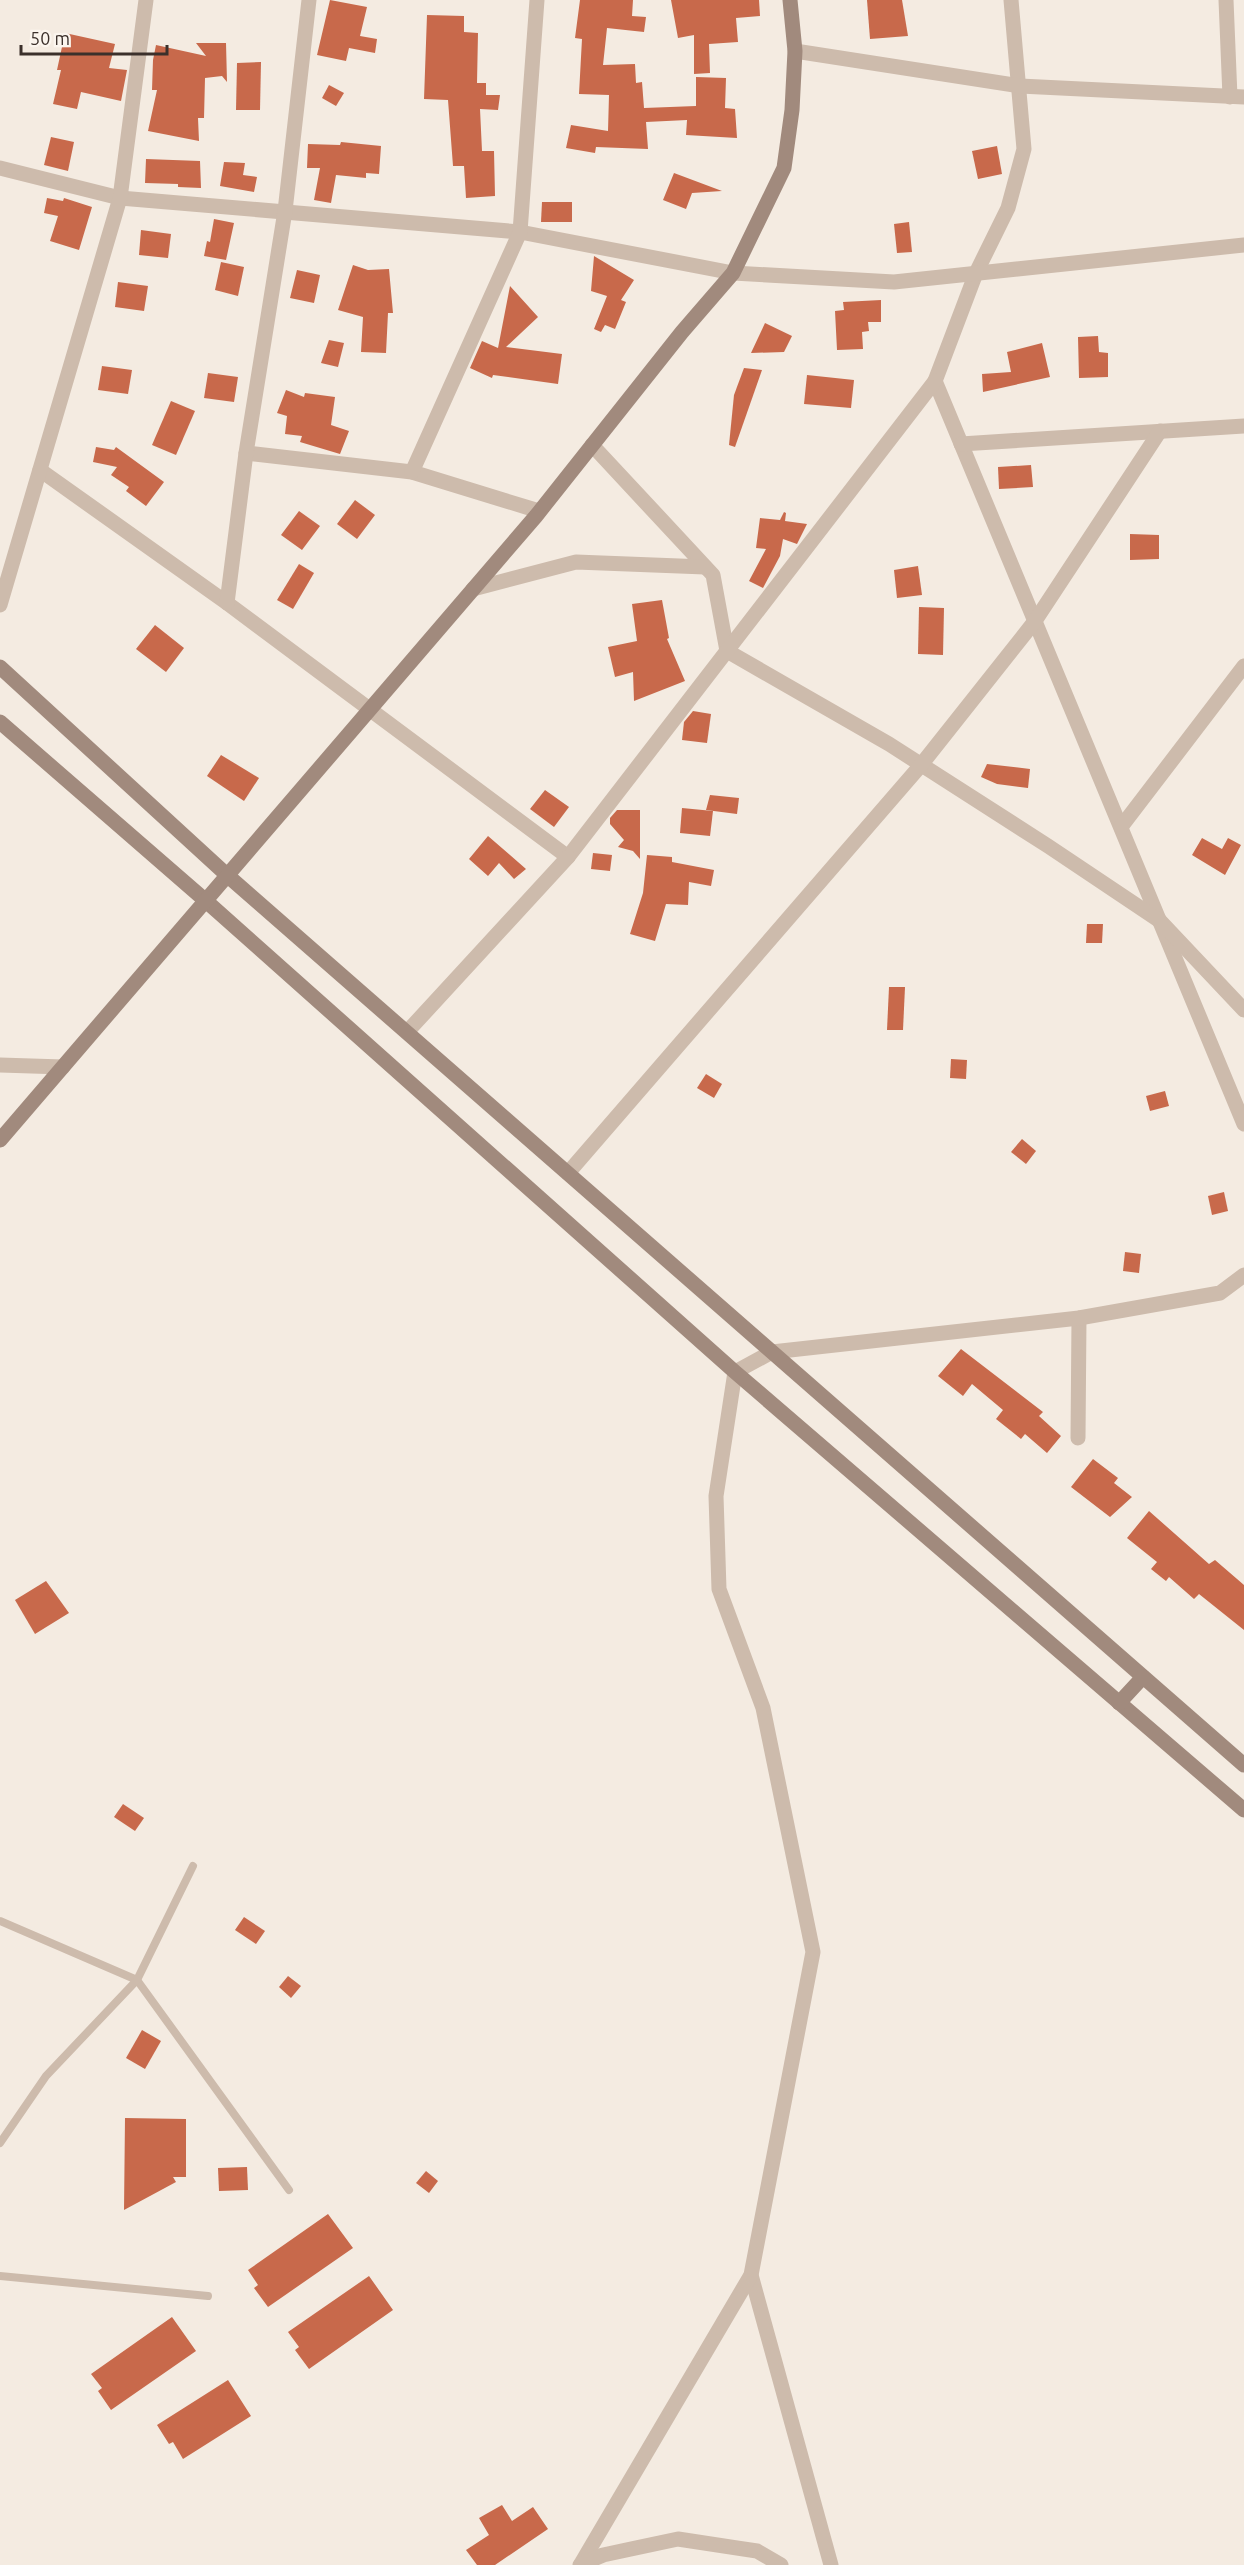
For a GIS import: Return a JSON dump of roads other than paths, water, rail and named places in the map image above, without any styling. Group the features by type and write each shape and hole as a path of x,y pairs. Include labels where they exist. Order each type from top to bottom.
{"street":[{"path":"0,605 120,198 146,0"},
{"path":"227,603 246,453 285,211 309,0"},
{"path":"412,472 520,232 537,0"},
{"path":"0,1140 539,511 682,332 733,273 784,168 792,110 795,51 790,0"},
{"path":"406,1032 568,857 935,381 976,273 1008,208 1024,148 1011,0"},
{"path":"795,51 1020,86 1237,97 1226,0"},
{"path":"0,168 120,198 520,232 733,273 894,282 1244,245"},
{"path":"935,381 1244,1124"},
{"path":"961,444 1244,426"},
{"path":"568,1173 921,765 1035,621 1160,431"},
{"path":"592,445 713,575 727,651 921,765 1160,921 1244,1010"},
{"path":"246,453 412,472 539,511"},
{"path":"40,470 227,603 568,857"},
{"path":"473,589 576,562 705,567"},
{"path":"1121,827 1244,666"},
{"path":"0,667 228,876 1244,1765"},
{"path":"0,722 206,901 735,1372 1244,1810"},
{"path":"0,1065 63,1067"},
{"path":"735,1372 772,1352 1079,1318 1220,1293 1244,1275"},
{"path":"1078,1438 1079,1318"},
{"path":"581,2564 751,2276 813,1952 763,1708 719,1589 716,1496 735,1372"},
{"path":"1119,1703 1143,1677"},
{"path":"751,2276 831,2565"},
{"path":"581,2564 603,2555 678,2539 757,2551 781,2565"}],"lane":[{"path":"0,2143 46,2076 137,1980 193,1866"},
{"path":"0,1921 137,1980 289,2190"},
{"path":"0,2276 208,2296"}]}
